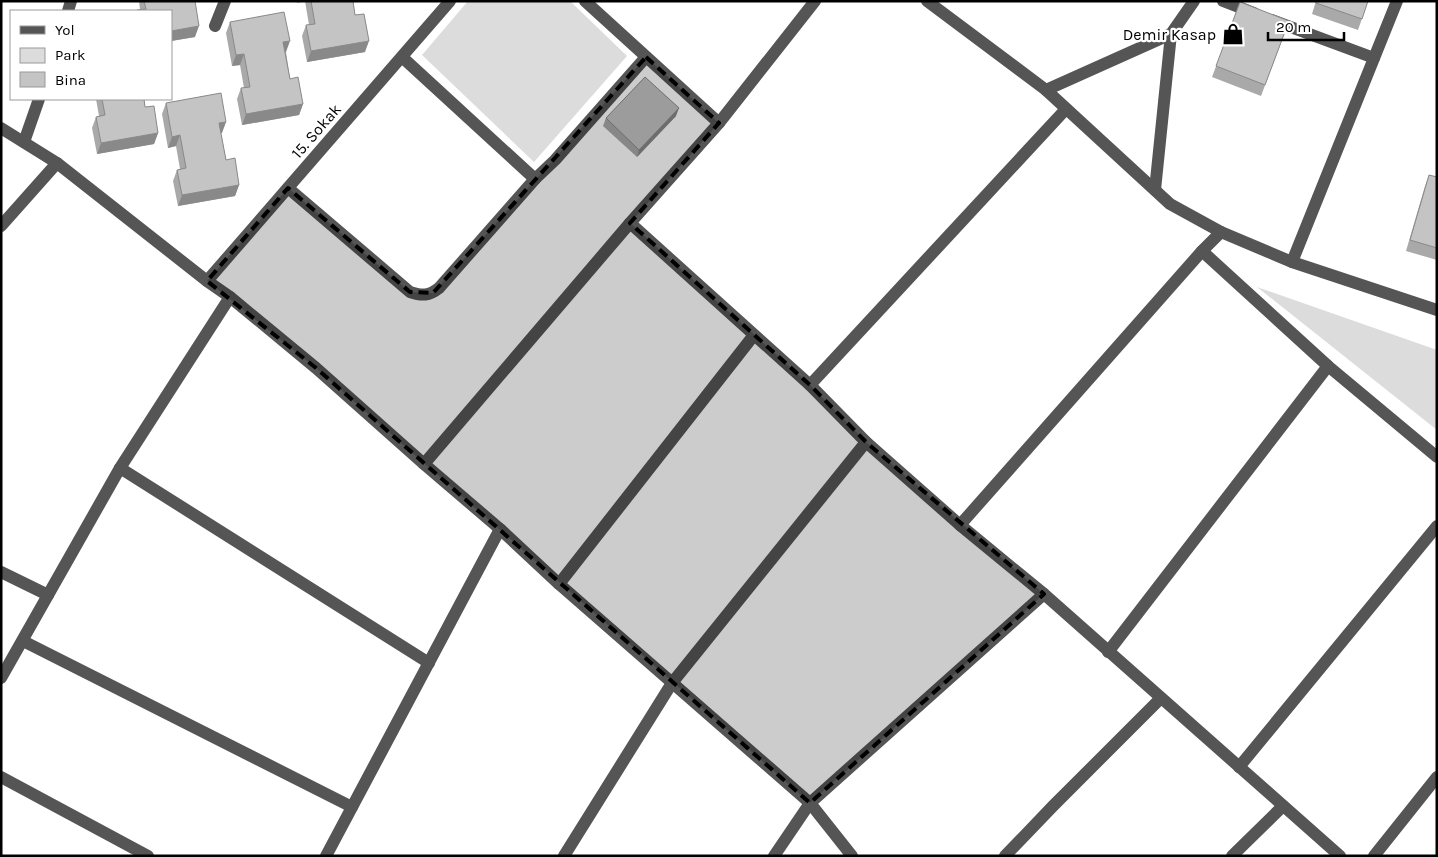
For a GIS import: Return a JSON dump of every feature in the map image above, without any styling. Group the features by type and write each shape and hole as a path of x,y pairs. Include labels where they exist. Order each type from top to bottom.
{"street":[{"path":"215,26 225,1"},
{"name":"15. Sokak","path":"207,282 450,1"},
{"path":"585,1 719,123"},
{"path":"424,464 630,223 719,123 816,1"},
{"path":"927,1 1046,90 1170,204 1222,232 1292,262 1437,310"},
{"path":"1155,190 1171,34 1194,1"},
{"path":"1223,1 1374,58"},
{"path":"1292,262 1397,1"},
{"path":"1046,90 1171,34"},
{"path":"288,188 410,292 418,295 433,293 535,179 555,160 646,56"},
{"path":"402,57 535,179"},
{"path":"24,142 39,100"},
{"path":"810,385 1066,109"},
{"path":"1,128 57,163 207,282 230,297 316,368 500,529 559,584 810,803 852,856"},
{"path":"1,226 57,163"},
{"path":"630,223 810,385 866,442 1044,594 1340,856"},
{"path":"960,524 1202,252 1222,232"},
{"path":"1202,252 1328,366 1437,457"},
{"path":"1,678 120,468 230,297"},
{"path":"559,584 754,334"},
{"path":"1108,652 1328,366"},
{"path":"564,856 672,683 866,442"},
{"path":"120,468 429,663"},
{"path":"1239,767 1437,526"},
{"path":"326,856 500,529"},
{"path":"1,572 48,595"},
{"path":"774,856 810,803 1044,594"},
{"path":"23,641 352,807"},
{"path":"1005,856 1161,698"},
{"path":"1374,856 1437,777"},
{"path":"1,778 148,856"},
{"path":"1232,856 1283,806"}],"highlighted area":[{"path":"646,57 719,123 630,223 810,385 866,442 1044,594 810,803 316,368 207,281 288,188 410,292 433,293"}],"green space":[{"path":"468,1 570,1 627,56 534,162 422,55"},
{"path":"1257,287 1437,350 1437,430"}],"building":[{"path":"144,1 195,1 199,26 172,31 172,10 137,10 146,9"},
{"path":"311,1 353,1 355,15 364,14 369,41 311,51 306,25 315,24"},
{"path":"1316,1 1368,1 1362,19 1316,3"},
{"path":"1240,2 1289,21 1265,85 1216,66"},
{"path":"284,12 290,41 283,42 290,79 298,77 303,104 246,114 241,88 250,87 244,54 236,55 230,22"},
{"path":"645,77 679,108 639,150 606,118"},
{"path":"221,93 226,122 219,123 226,160 235,158 239,185 182,195 177,170 186,168 180,135 172,137 166,103"},
{"path":"102,100 144,100 145,107 154,106 158,133 101,143 96,117 105,115"},
{"path":"1429,175 1437,177 1437,248 1410,240"}],"place":[{"name":"Demir Kasap","path":"1233,34"}]}
